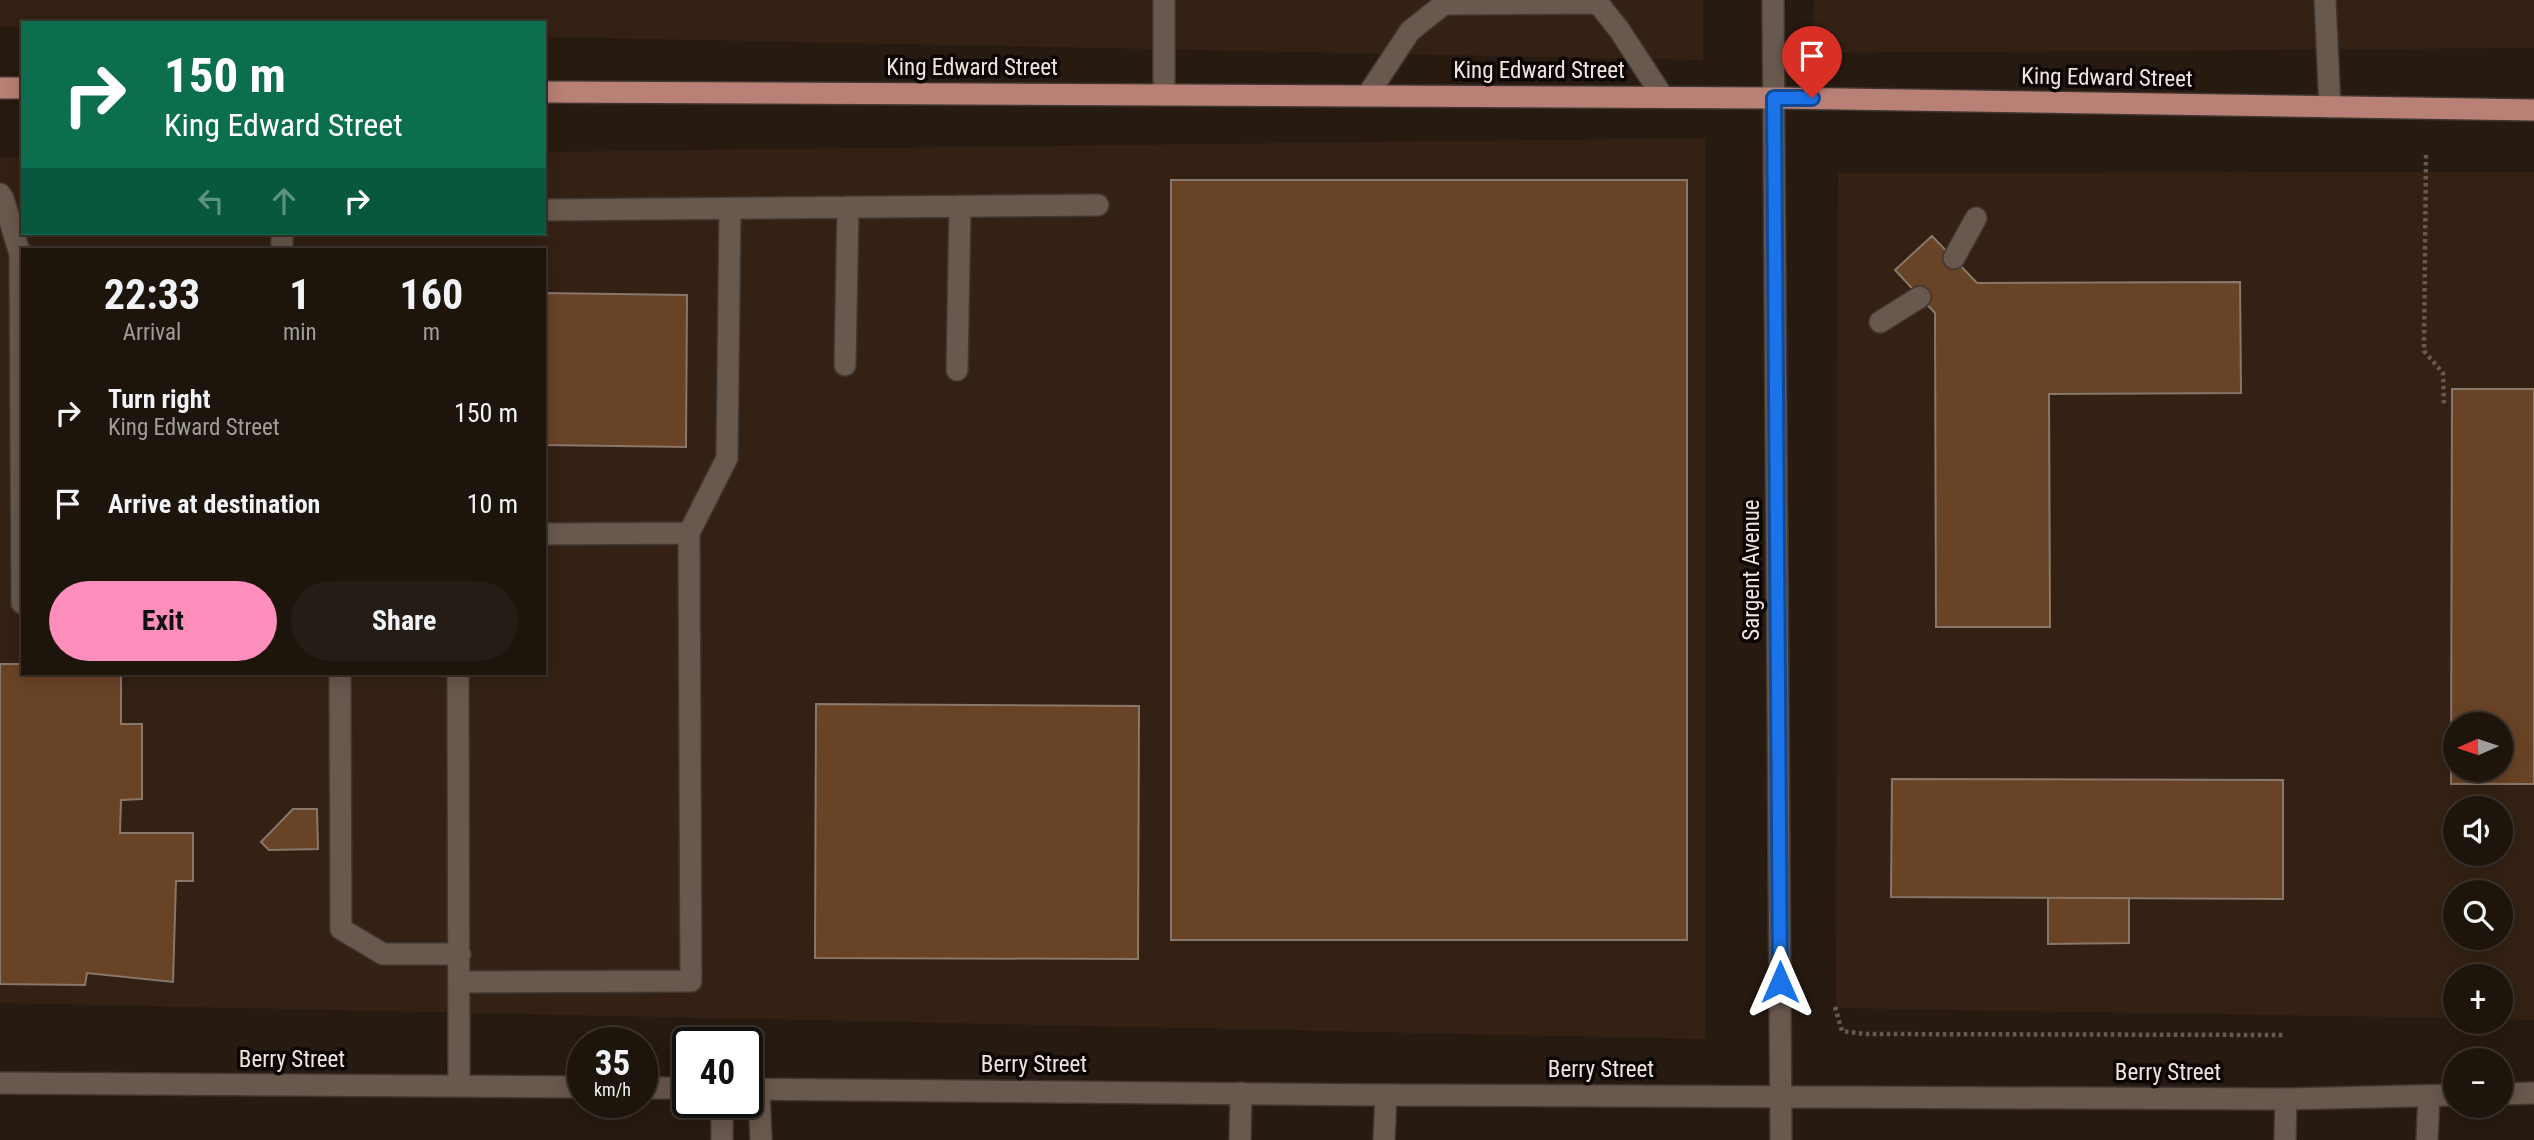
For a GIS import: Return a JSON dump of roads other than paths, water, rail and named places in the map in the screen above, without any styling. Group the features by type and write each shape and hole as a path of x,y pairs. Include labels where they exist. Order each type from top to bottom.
{"main road":[{"path":"0,88 21,88"},
{"name":"King Edward Street","path":"546,92 1774,98 2534,110"}],"street":[{"path":"1164,0 1164,94"},
{"name":"Sargent Avenue","path":"1773,0 1782,1140"},
{"path":"2325,0 2330,107"},
{"path":"1367,96 1410,31 1444,2 1599,2 1663,97"},
{"path":"1,197 21,254"},
{"path":"546,210 1098,205"},
{"path":"957,370 960,206"},
{"path":"845,365 848,207"},
{"path":"460,982 691,981 690,533 727,458 730,209"},
{"path":"1954,258 1976,218"},
{"path":"1880,322 1920,297"},
{"path":"546,534 690,533"},
{"path":"340,675 341,929 383,954 460,954"},
{"path":"458,675 459,1086"},
{"name":"Berry Street","path":"0,1083 567,1087"},
{"name":"Berry Street","path":"763,1089 2286,1099 2443,1095"},
{"path":"1240,1140 1241,1093"},
{"path":"2513,1094 2534,1093"},
{"path":"1384,1140 1386,1095"},
{"path":"2427,1140 2429,1096"},
{"path":"2285,1140 2286,1099"},
{"path":"722,1118 722,1140"},
{"path":"758,1118 761,1140"}]}
